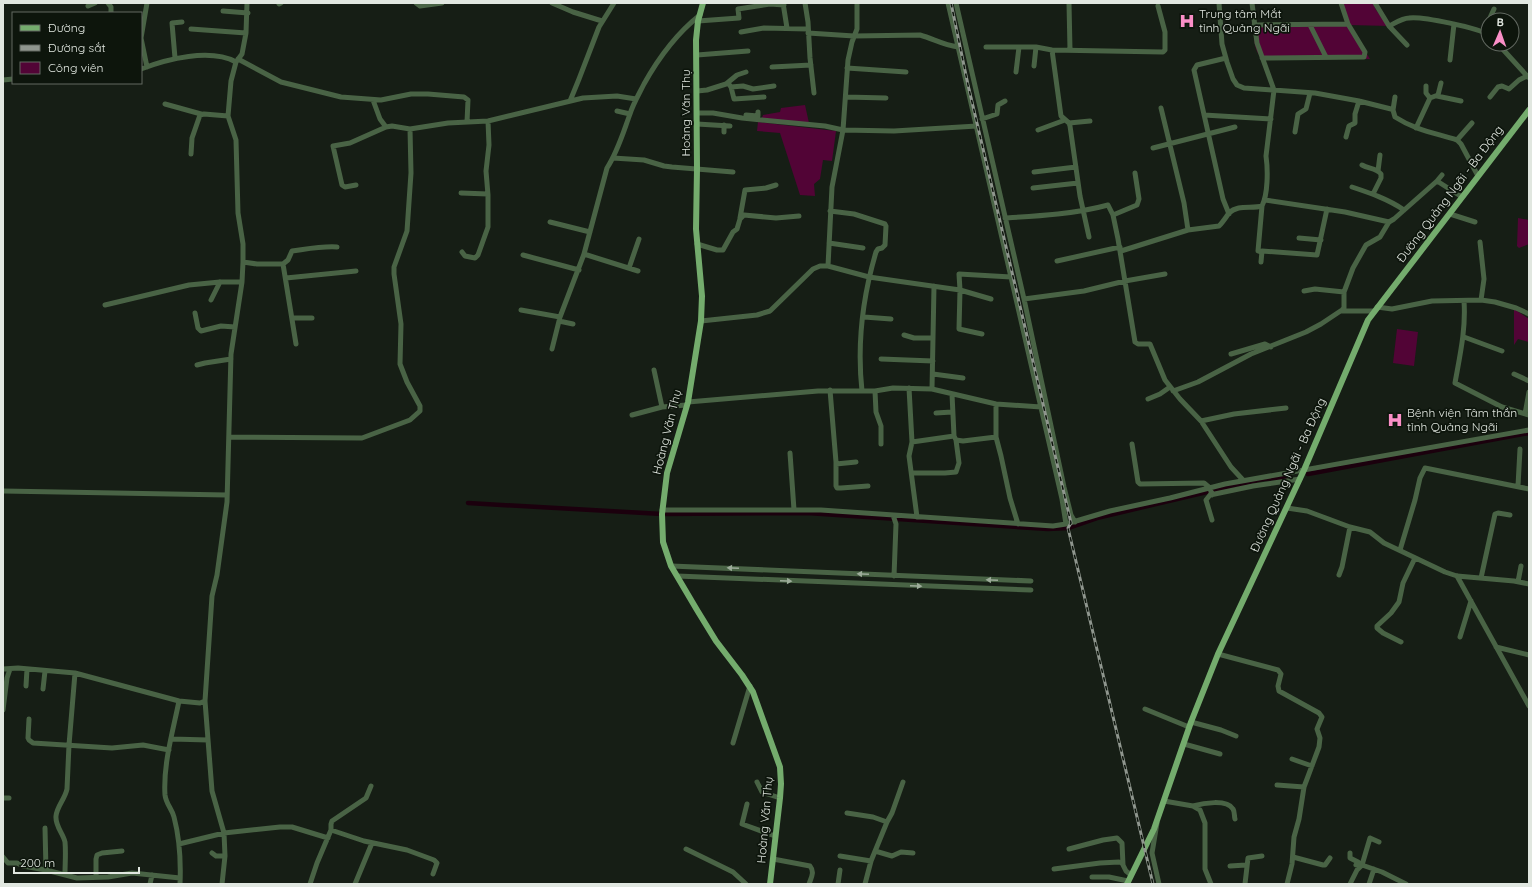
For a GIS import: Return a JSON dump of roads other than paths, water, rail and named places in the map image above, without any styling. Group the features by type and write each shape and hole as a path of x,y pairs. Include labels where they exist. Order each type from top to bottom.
{"main road":[{"name":"Hoàng Văn Thụ","path":"704,3 699,18 696,40 698,169 697,244 702,296 701,321 687,404 667,473 662,510 663,542 671,566 716,641 750,686 780,767 780,798 770,884"},
{"name":"Đường Quảng Ngãi - Ba Động","path":"1128,883 1154,829 1190,724 1218,654 1300,480 1368,320 1529,110"}],"street":[{"path":"88,6 95,3"},
{"path":"142,28 147,11 147,3"},
{"path":"222,884 225,856 224,833 212,791 205,701 212,596 226,520 232,340 242,282 244,244 238,213 236,140 228,116 231,81 237,60 242,54 246,33 248,3"},
{"path":"416,3 420,6 442,3"},
{"path":"552,3 573,12 602,21"},
{"path":"570,101 599,27 614,3"},
{"path":"805,3 814,93"},
{"path":"828,266 832,187 843,130 848,60 857,29 857,3"},
{"path":"948,3 1062,499 1066,524"},
{"path":"956,3 1024,299 1064,487 1071,515 1075,522"},
{"path":"1069,3 1070,50"},
{"path":"1219,3 1222,44 1233,79 1237,85 1244,88 1310,93 1359,101 1393,110"},
{"path":"1252,3 1257,43 1274,90 1266,156 1267,165 1265,200 1262,206 1258,251 1261,252 1261,262"},
{"path":"1262,58 1364,57 1365,52 1348,24 1341,3"},
{"path":"1375,3 1389,26 1407,44"},
{"path":"552,349 560,319 580,270 607,168 622,138 636,99 665,51 690,23 699,18 739,18 738,9 770,4 783,4 787,28"},
{"path":"986,48 1036,47 1052,50 1161,52 1165,51 1164,32 1158,6"},
{"path":"223,11 248,13"},
{"path":"1389,26 1411,18 1454,24 1480,32"},
{"path":"175,58 172,23 182,22"},
{"path":"1254,25 1348,24"},
{"path":"1450,60 1454,24"},
{"path":"1310,25 1326,57"},
{"path":"741,32 764,28 787,28 854,36 920,35 940,44 958,47"},
{"path":"191,29 246,33"},
{"path":"142,40 147,67"},
{"path":"1016,72 1019,47"},
{"path":"1034,66 1036,47"},
{"path":"1052,50 1061,116 1067,121 1089,237"},
{"path":"697,55 748,51"},
{"path":"1490,97 1498,87 1502,86 1509,89 1519,80 1528,77 1505,52"},
{"path":"142,70 175,58 211,56 228,58 237,60 281,82 341,97 373,100 392,99 411,94 464,97 468,100 468,122"},
{"path":"1226,58 1202,63 1197,65 1194,69 1195,79 1223,199 1229,214"},
{"path":"772,67 811,65"},
{"path":"847,68 906,72"},
{"path":"729,85 737,75 746,72"},
{"path":"3,85 8,79"},
{"path":"1437,96 1440,83"},
{"path":"729,85 734,99 764,97"},
{"path":"697,91 729,85 743,86 753,89 774,86"},
{"path":"1426,86 1426,93 1430,98"},
{"path":"1295,132 1298,114 1306,109 1310,93"},
{"path":"356,185 345,187 342,185 333,146 350,143 386,127 392,126 410,129 488,121 583,98 617,96 636,99"},
{"path":"1416,128 1430,98 1437,96 1461,102"},
{"path":"846,97 886,98"},
{"path":"1395,98 1393,110 1395,117 1416,128 1456,140 1461,144 1478,176"},
{"path":"373,100 380,119 386,127"},
{"path":"982,119 997,114 998,105 1005,101"},
{"path":"1346,137 1349,126 1355,123 1355,114 1359,101"},
{"path":"166,104 201,114 228,116"},
{"path":"1161,108 1184,203 1188,230"},
{"path":"617,111 630,114"},
{"path":"742,118 742,115 758,116 758,112"},
{"path":"697,113 712,113 742,118 825,126 843,130 894,131 977,126"},
{"path":"191,154 192,138 198,118 201,114"},
{"path":"1204,115 1271,119"},
{"path":"462,252 465,256 475,258 478,255 488,227 486,171 489,145 488,121"},
{"path":"1038,130 1067,121 1090,121"},
{"path":"1456,140 1472,123"},
{"path":"697,124 727,126 724,132"},
{"path":"1153,148 1235,127"},
{"path":"229,437 362,438 410,420 420,411 420,406 407,382 400,364 402,337 394,274 394,267 407,231 411,173 410,129"},
{"path":"1378,171 1380,155"},
{"path":"613,158 644,160 664,166 733,172"},
{"path":"1362,165 1378,171 1382,176 1373,194"},
{"path":"1034,172 1076,167"},
{"path":"1113,215 1137,205 1139,199 1135,173"},
{"path":"1148,399 1172,389 1198,382 1251,354 1306,332 1341,311 1344,308 1344,292 1353,268 1366,245 1380,237 1389,222 1442,175"},
{"path":"1437,181 1462,197"},
{"path":"1033,188 1078,183"},
{"path":"697,244 717,250 723,250 732,232 737,229 745,190 766,188 776,185"},
{"path":"1352,187 1396,204 1404,210"},
{"path":"461,193 488,194"},
{"path":"1265,200 1327,209 1389,222"},
{"path":"1005,218 1041,216 1108,205 1113,215 1120,249 1135,342 1138,344 1150,344 1164,378 1201,421 1231,467 1243,480"},
{"path":"1057,261 1120,249 1188,230 1219,226 1229,214 1240,208 1257,208 1262,206"},
{"path":"1261,252 1316,256 1327,209"},
{"path":"830,211 854,214 885,224 884,245 876,252 869,277 860,365 862,391"},
{"path":"1450,214 1475,222"},
{"path":"740,219 745,215 776,218 799,216"},
{"path":"550,222 590,232"},
{"path":"1299,238 1320,240"},
{"path":"629,268 639,239"},
{"path":"1480,242 1484,279 1481,300"},
{"path":"828,243 863,248"},
{"path":"243,262 257,264 283,264 288,260 292,251 321,246 337,247"},
{"path":"584,254 638,271"},
{"path":"523,255 580,270"},
{"path":"283,264 296,344"},
{"path":"701,321 757,315 770,311 813,269 820,266 828,266 869,277 960,290 991,299"},
{"path":"286,278 356,270"},
{"path":"982,334 959,329 959,274 1011,277"},
{"path":"1024,299 1084,291 1125,281 1165,274"},
{"path":"105,305 189,285 220,282 242,282"},
{"path":"211,300 220,282"},
{"path":"932,389 934,286"},
{"path":"1304,291 1315,289 1344,292"},
{"path":"1341,311 1392,309 1432,302 1481,300 1516,308 1529,314"},
{"path":"1464,301 1464,338 1455,382 1502,407 1527,414 1529,392"},
{"path":"521,310 560,319 573,324"},
{"path":"195,313 198,328 201,331 216,327 235,327"},
{"path":"864,317 891,319"},
{"path":"292,318 312,318"},
{"path":"904,334 914,338 932,338"},
{"path":"1464,338 1502,351"},
{"path":"1231,354 1265,344 1271,347"},
{"path":"197,365 231,359"},
{"path":"881,359 933,361"},
{"path":"654,370 662,407"},
{"path":"933,374 963,378"},
{"path":"1514,374 1529,381"},
{"path":"632,415 662,407 687,404 830,390 875,391 893,388 932,389 996,404 1041,407"},
{"path":"909,388 912,442 909,456 917,517"},
{"path":"830,390 837,488 868,486"},
{"path":"875,391 876,412 881,426 881,444"},
{"path":"912,473 956,472 959,463 952,412 952,394"},
{"path":"996,404 996,437 1010,498 1018,524"},
{"path":"1201,421 1234,414 1286,408"},
{"path":"936,412 952,412"},
{"path":"1212,520 1206,500 1211,491 1243,480 1529,430"},
{"path":"912,442 955,438 963,441 996,437"},
{"path":"1132,444 1138,482 1140,484 1204,483 1211,491"},
{"path":"1518,486 1520,449"},
{"path":"790,453 794,510"},
{"path":"836,464 856,462"},
{"path":"1400,550 1420,478 1425,468 1529,488"},
{"path":"662,510 821,510 1053,526 1075,522 1110,511 1170,498 1211,491 1300,480"},
{"path":"3,491 227,495"},
{"path":"1287,508 1307,511 1350,528 1370,532 1384,543 1445,572 1457,576 1529,584"},
{"path":"1482,578 1495,514 1510,515"},
{"path":"891,584 893,576 896,524 893,515"},
{"path":"1339,574 1350,528"},
{"path":"1401,642 1383,633 1377,628 1377,626 1398,602 1403,583 1415,558"},
{"path":"671,566 1031,582"},
{"path":"1518,582 1521,566"},
{"path":"677,576 1031,590"},
{"path":"1457,576 1529,706"},
{"path":"1460,637 1471,601"},
{"path":"1496,647 1529,655"},
{"path":"1218,654 1278,670 1281,674 1278,686 1279,691 1322,715 1317,729 1320,738 1319,747 1304,787 1294,837 1293,857 1286,884"},
{"path":"3,669 27,669 75,673 179,701 200,703 205,701"},
{"path":"3,710 6,680 10,669"},
{"path":"26,686 27,669"},
{"path":"43,689 44,671"},
{"path":"65,874 65,843 57,824 56,815 67,789 75,673"},
{"path":"733,743 750,686"},
{"path":"3,858 7,863 17,863 23,866 78,878 117,877 132,873 152,875 180,881 179,844 174,816 167,804 165,794 169,750 179,701"},
{"path":"1145,709 1190,724 1221,730 1236,736"},
{"path":"29,719 28,738 30,742 38,744 120,748 143,745 169,750"},
{"path":"172,739 208,740"},
{"path":"1184,744 1220,754"},
{"path":"1292,759 1312,766"},
{"path":"757,782 762,792 780,798"},
{"path":"865,884 871,861 892,813 903,782"},
{"path":"310,884 331,830 330,824 332,821 366,798 371,786"},
{"path":"1277,786 1304,787"},
{"path":"3,798 9,798"},
{"path":"1164,801 1193,806 1200,810 1205,823 1204,862 1211,884"},
{"path":"1193,806 1208,803 1226,804 1233,809 1235,819"},
{"path":"747,804 742,824 776,836"},
{"path":"847,813 873,817 887,822"},
{"path":"1158,816 1152,853 1159,884"},
{"path":"179,844 224,833 292,827 328,838"},
{"path":"45,828 46,870"},
{"path":"331,830 372,843 408,850 434,860 437,864 433,874"},
{"path":"1069,848 1117,838 1122,843 1123,865 1126,871 1131,875"},
{"path":"1350,884 1361,866 1370,838 1379,842"},
{"path":"355,884 372,843"},
{"path":"686,849 734,872 746,884"},
{"path":"96,877 97,855 122,851"},
{"path":"875,851 892,856 901,852 914,853"},
{"path":"212,853 216,856 225,856"},
{"path":"1350,853 1350,858 1358,862 1356,865 1374,869 1406,884"},
{"path":"840,856 871,861"},
{"path":"1245,884 1248,858 1262,856"},
{"path":"1293,857 1322,865 1325,864 1330,858"},
{"path":"773,859 810,866 812,870 809,884"},
{"path":"1054,869 1119,862 1123,865"},
{"path":"1230,866 1246,865"},
{"path":"1369,884 1374,869"},
{"path":"838,884 840,870"},
{"path":"150,884 152,875"},
{"path":"1092,877 1109,878 1128,883"}],"waterway":[{"path":"1308,474 1529,433"},
{"path":"468,503 662,514 807,513 1048,529 1068,528 1097,518 1262,479 1290,477"}],"railway":[{"path":"951,3 968,85 1071,523 1068,528 1153,884"}],"place":[{"name":"Trung tâm Mắt tỉnh Quảng Ngãi","path":"1187,21"},
{"name":"Bệnh viện Tâm thần tỉnh Quảng Ngãi","path":"1395,420"}]}
